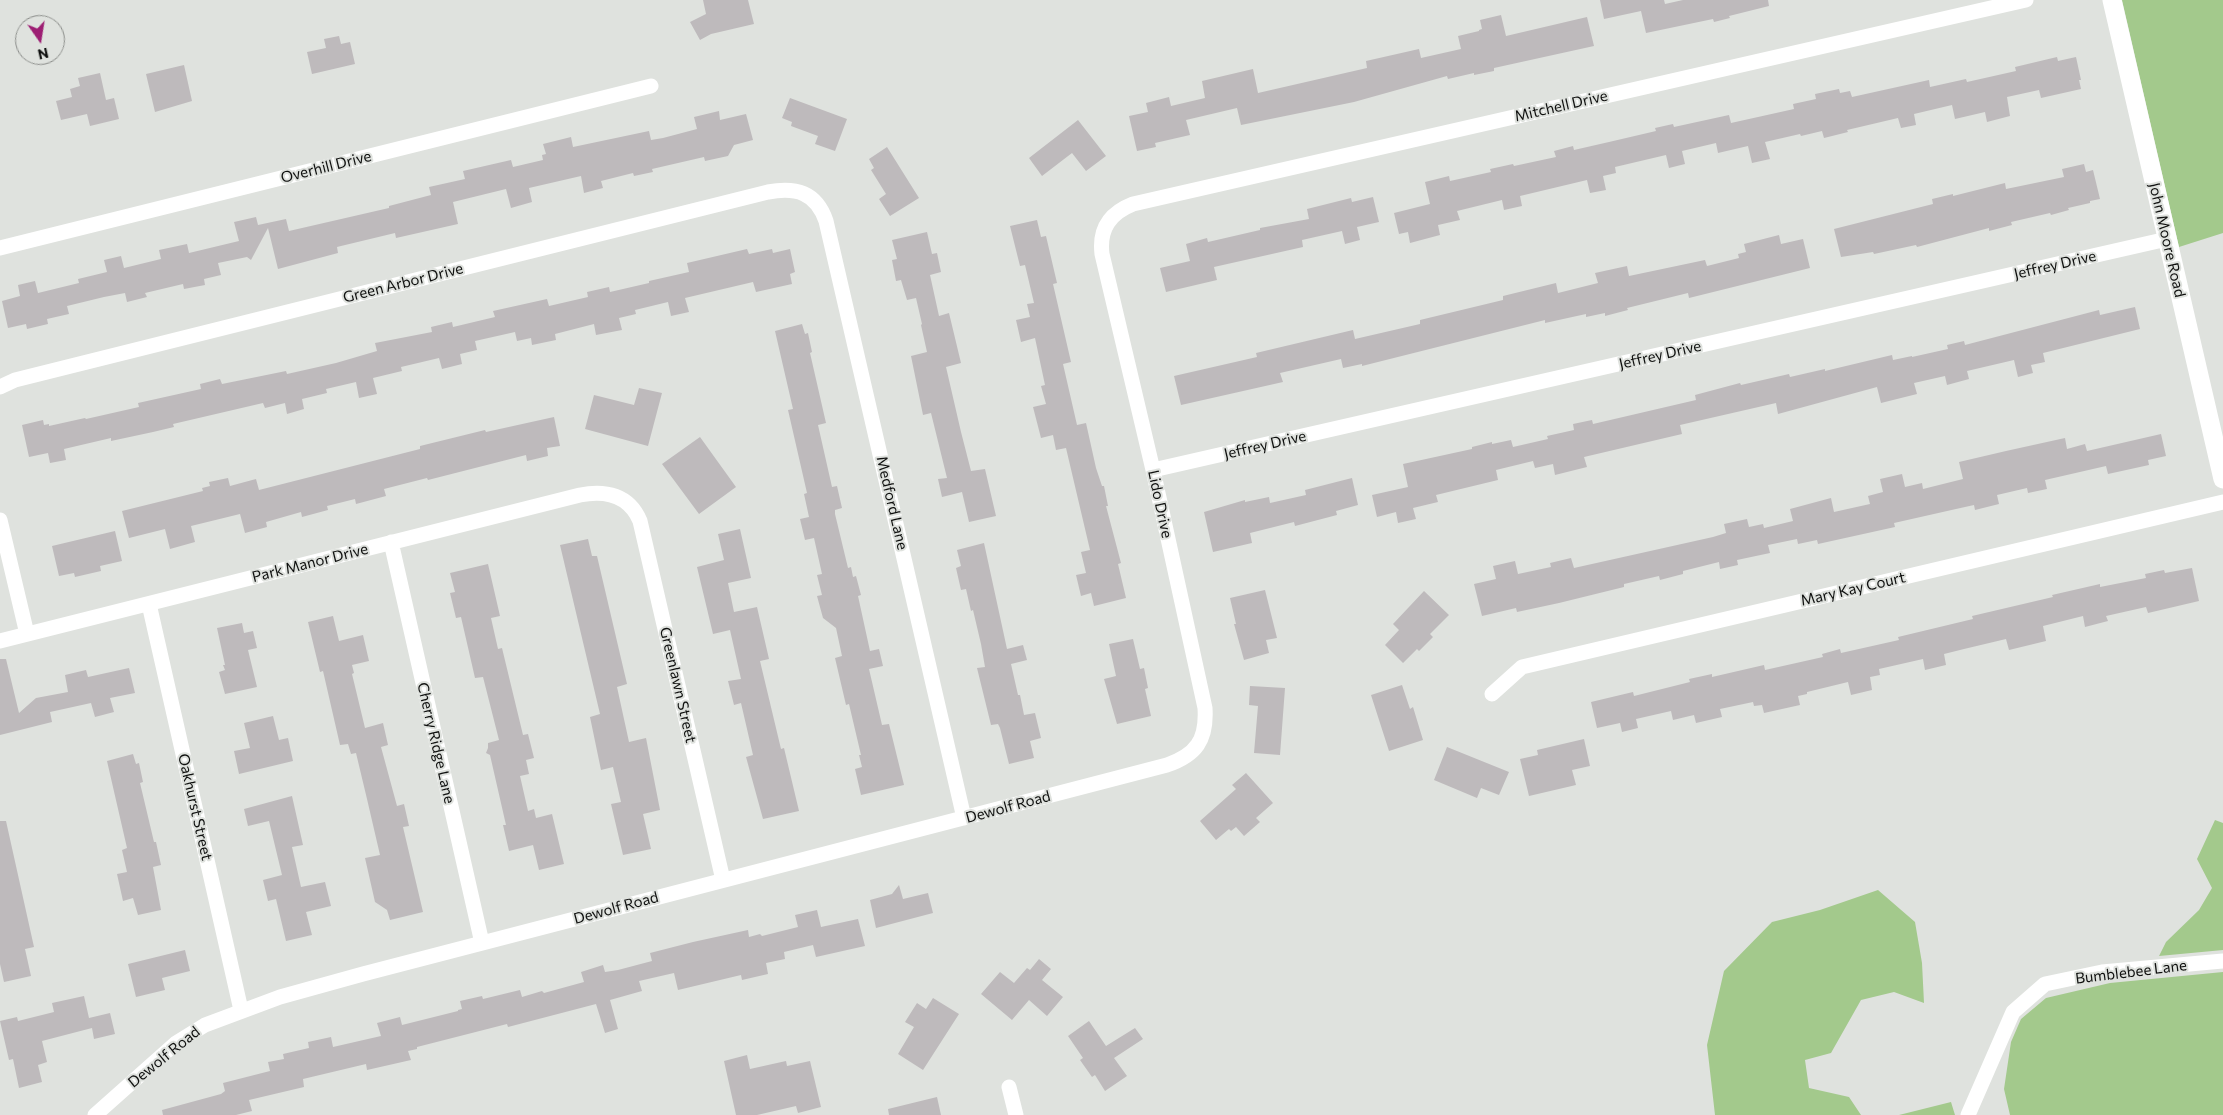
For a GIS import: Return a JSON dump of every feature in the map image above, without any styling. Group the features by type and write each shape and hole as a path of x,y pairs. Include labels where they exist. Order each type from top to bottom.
{"street":[{"name":"Mitchell Drive","path":"1105,226 1114,214 1133,204 2026,0"},
{"name":"John Moore Road","path":"2112,0 2223,479"},
{"name":"Overhill Drive","path":"0,248 651,86"},
{"name":"Green Arbor Drive","path":"0,387 15,380 768,192 788,189 807,195"},
{"name":"Medford Lane","path":"807,195 819,206 826,221 964,818"},
{"name":"Lido Drive","path":"1105,226 1102,237 1102,254 1153,470 1205,708 1206,720 1202,738 1194,750 1186,757 1167,765"},
{"name":"Jeffrey Drive","path":"1153,470 2167,239"},
{"name":"Park Manor Drive","path":"0,641 590,493 605,493 620,497"},
{"name":"Greenlawn Street","path":"620,497 633,509 640,521 723,880"},
{"name":"Mary Kay Court","path":"1492,694 1522,667 2223,502"},
{"path":"0,520 27,634"},
{"name":"Cherry Ridge Lane","path":"391,542 482,943"},
{"name":"Oakhurst Street","path":"149,604 241,1010"},
{"name":"Dewolf Road","path":"95,1115 190,1033 241,1010 303,990 1167,765"},
{"name":"Bumblebee Lane","path":"1968,1115 2012,1012 2045,984 2102,972 2223,961"},
{"path":"1009,1087 1016,1115"}],"green space":[{"path":"2122,0 2223,0 2223,233 2179,247"},
{"path":"2215,820 2223,823 2223,950 2159,956 2166,942 2199,910 2212,888 2197,859"},
{"path":"1878,890 1915,922 1922,963 1924,1003 1894,992 1861,1000 1831,1053 1805,1060 1809,1088 1849,1097 1861,1115 1715,1115 1707,1045 1724,971 1772,922 1820,910"},
{"path":"2223,972 2223,1115 2010,1115 2004,1089 2011,1042 2021,1019 2046,998 2110,983"},
{"path":"1951,1102 1955,1115 1899,1115"}],"building":[{"path":"703,0 748,0 754,24 711,34 700,40 690,22 706,14"},
{"path":"1600,0 1664,0 1665,4 1683,0 1768,0 1769,6 1729,16 1730,18 1714,22 1713,19 1646,33 1641,11 1604,19"},
{"path":"1501,15 1506,36 1587,17 1594,46 1494,68 1494,71 1448,79 1447,76 1354,102 1241,125 1237,108 1186,120 1190,135 1155,143 1156,147 1137,151 1129,116 1148,112 1146,103 1169,97 1171,106 1205,98 1202,81 1253,69 1258,93 1367,68 1366,61 1419,49 1421,58 1461,49 1458,36 1482,29 1480,20"},
{"path":"339,36 341,44 350,42 355,64 312,74 307,52 326,48 324,39"},
{"path":"2057,57 2058,61 2076,57 2081,89 2041,98 2039,90 2007,97 2010,116 1987,122 1985,112 1955,119 1952,105 1914,114 1916,125 1901,128 1898,118 1847,130 1848,132 1824,138 1822,131 1765,142 1770,159 1752,163 1748,146 1718,153 1716,143 1682,151 1685,164 1669,168 1666,155 1615,167 1616,173 1603,176 1606,190 1590,193 1587,180 1520,196 1522,206 1504,210 1502,200 1457,211 1460,220 1438,225 1440,235 1410,243 1408,232 1399,234 1394,213 1430,204 1425,182 1449,176 1450,181 1491,172 1490,169 1556,157 1554,151 1573,146 1574,150 1656,131 1655,128 1673,124 1674,127 1729,115 1731,123 1794,109 1793,104 1816,99 1815,94 1839,89 1840,93 1850,91 1852,97 1929,80 1930,87 1966,79 1967,82 2016,71 2015,67"},
{"path":"184,65 192,101 155,112 146,74"},
{"path":"100,73 106,100 114,98 119,119 90,126 87,114 61,120 56,101 72,97 70,89 80,86 78,78"},
{"path":"790,98 847,119 835,151 815,144 818,136 791,126 792,122 782,118"},
{"path":"719,111 720,120 746,114 753,140 734,145 728,156 705,161 704,157 652,169 653,172 634,176 633,173 601,181 603,188 584,193 581,176 529,188 532,202 511,208 506,189 453,202 458,224 396,238 395,233 337,247 338,253 278,269 268,228 251,260 247,257 218,263 221,275 204,279 205,285 184,289 183,284 145,293 147,297 127,302 125,293 104,297 67,306 69,314 47,319 48,324 27,329 26,324 8,328 2,301 20,296 18,285 35,281 38,293 79,283 78,279 107,272 104,260 121,256 124,268 161,259 159,250 187,244 189,253 239,241 234,222 256,217 258,225 286,219 289,231 389,208 389,206 431,195 429,187 465,179 463,171 511,160 513,167 543,160 542,155 546,154 543,144 571,137 573,147 649,131 651,140 663,138 697,129 694,117"},
{"path":"1078,120 1106,156 1086,171 1072,153 1042,176 1029,158"},
{"path":"887,147 919,198 890,216 879,199 886,194 871,170 874,168 869,159"},
{"path":"2084,164 2086,172 2093,170 2100,199 2090,201 2090,203 2068,208 2069,210 2051,215 2050,213 2011,222 2012,225 1989,231 1989,228 1917,247 1916,245 1874,254 1873,252 1841,257 1834,229 1933,204 1932,199 1953,194 1953,196 2005,183 2006,189 2064,177 2062,169"},
{"path":"1373,197 1379,222 1357,227 1360,240 1345,244 1342,231 1302,240 1303,247 1214,267 1217,280 1166,292 1160,268 1190,261 1186,244 1207,238 1208,242 1260,230 1260,228 1309,219 1307,209 1351,198 1352,202"},
{"path":"1037,220 1041,237 1046,236 1057,283 1053,284 1071,362 1063,364 1077,425 1086,423 1096,468 1102,486 1104,486 1108,506 1106,506 1121,563 1118,564 1126,598 1094,606 1091,593 1081,596 1076,575 1086,573 1081,552 1090,550 1066,448 1056,450 1053,435 1041,438 1033,407 1046,404 1041,386 1045,385 1035,338 1021,342 1016,320 1030,317 1027,304 1034,303 1025,265 1020,266 1010,226"},
{"path":"927,232 932,254 937,253 941,272 930,275 939,316 949,313 961,363 946,367 961,432 971,471 985,469 996,516 969,522 962,492 942,497 938,479 947,478 931,413 923,415 911,356 927,352 922,324 916,298 907,300 901,280 896,281 892,260 897,259 892,240"},
{"path":"1779,235 1781,244 1803,239 1810,268 1689,298 1688,293 1627,308 1628,310 1605,316 1605,313 1586,317 1586,314 1545,323 1545,320 1362,366 1362,364 1343,368 1341,359 1280,373 1283,382 1181,405 1174,376 1257,357 1256,353 1353,330 1355,339 1420,324 1420,320 1503,300 1503,296 1556,283 1558,293 1598,283 1595,273 1627,266 1629,276 1705,260 1707,266 1739,258 1738,254 1746,252 1744,244"},
{"path":"747,249 749,254 772,249 773,253 790,249 795,272 790,274 792,284 756,292 753,282 685,298 689,312 671,316 668,302 635,310 636,314 619,318 622,330 596,335 594,324 555,334 556,340 532,345 531,338 517,341 515,332 475,341 477,350 460,354 462,364 442,369 439,358 401,367 402,371 373,378 377,394 359,398 356,382 326,389 327,393 302,399 304,409 287,414 285,403 265,408 263,403 173,424 174,427 153,432 111,441 111,438 64,449 66,460 50,463 48,453 29,457 22,425 43,420 44,425 49,424 49,426 139,407 138,403 201,389 200,384 220,379 222,384 286,371 287,374 336,363 377,351 375,343 432,332 431,327 452,322 453,327 495,317 493,311 547,299 549,306 588,297 587,292 609,287 610,292 649,283 649,281 689,272 687,263"},
{"path":"2135,307 2140,329 2043,353 2045,362 2031,365 2033,373 2018,377 2014,360 1967,371 1969,379 1947,385 1945,376 1914,383 1917,394 1881,403 1877,387 1778,414 1776,403 1680,425 1682,434 1584,457 1587,467 1555,475 1553,464 1535,468 1533,461 1496,470 1498,480 1436,495 1438,502 1413,508 1416,519 1398,523 1396,512 1377,517 1372,495 1408,487 1403,464 1472,449 1472,447 1492,442 1492,444 1511,440 1513,447 1548,439 1547,436 1574,430 1573,424 1592,420 1593,424 1696,400 1695,395 1740,383 1741,385 1789,374 1790,377 1825,369 1825,371 1892,355 1893,360 1912,357 1948,349 1947,345 1964,341 1965,345 2099,310 2100,315"},
{"path":"802,324 805,334 808,333 812,352 810,353 826,423 818,425 832,487 837,486 842,508 835,510 835,514 848,568 851,567 853,577 856,576 861,595 858,596 870,651 879,649 883,666 869,669 882,725 889,724 904,785 861,795 855,769 862,767 859,755 861,755 849,704 846,705 835,658 842,656 836,628 823,618 817,596 822,595 817,575 822,574 814,538 805,540 800,519 809,517 804,494 807,493 788,410 793,409 775,331"},
{"path":"639,388 662,393 648,446 585,429 594,395 634,405"},
{"path":"554,417 560,446 547,448 548,456 527,461 526,455 428,480 427,478 384,489 386,496 356,504 355,499 327,506 328,510 302,517 301,512 266,522 267,527 245,533 240,514 191,526 195,542 170,549 165,529 129,538 122,511 203,491 202,488 210,486 209,482 228,478 230,486 256,479 259,490 420,449 420,446 485,430 486,432"},
{"path":"2161,434 2166,456 2148,460 2149,465 2108,474 2106,466 2045,480 2047,489 2028,493 2027,488 1997,495 1999,504 1975,510 1974,505 1894,523 1895,527 1818,544 1817,540 1798,544 1797,539 1768,545 1770,553 1737,560 1738,565 1720,569 1719,562 1683,571 1683,574 1660,580 1659,576 1559,603 1517,612 1516,608 1482,616 1474,584 1496,579 1493,566 1515,561 1518,574 1551,567 1550,563 1571,558 1574,568 1713,537 1726,533 1724,524 1747,519 1749,527 1763,524 1764,528 1793,521 1790,509 1831,498 1834,512 1870,504 1868,496 1883,492 1880,479 1902,474 1905,487 1922,483 1923,489 1963,479 1959,462 2065,438 2067,449 2085,444 2087,451"},
{"path":"700,437 736,487 699,514 662,464"},
{"path":"1352,478 1358,505 1336,511 1337,515 1295,526 1294,522 1250,533 1252,543 1213,552 1204,512 1245,500 1245,502 1269,497 1270,503 1306,495 1305,490"},
{"path":"740,529 751,578 728,583 734,612 757,607 769,659 760,661 781,749 784,748 799,811 763,819 746,757 753,755 741,703 734,705 728,681 741,679 730,630 713,634 697,567 724,560 718,534"},
{"path":"115,531 122,561 100,566 101,571 75,577 74,573 59,576 52,546"},
{"path":"588,539 592,556 597,556 627,684 617,687 629,742 646,738 660,810 643,814 651,849 623,855 611,804 621,802 613,767 601,770 590,717 600,714 560,545"},
{"path":"984,543 1007,649 1023,645 1027,660 1011,664 1018,695 1020,695 1024,715 1035,713 1041,738 1030,741 1034,758 1009,764 1000,728 998,724 991,725 977,668 985,667 981,644 973,610 971,611 966,589 961,590 956,568 961,566 957,550"},
{"path":"488,564 500,616 491,618 498,649 502,648 523,735 528,734 534,758 526,760 529,774 520,776 528,811 534,809 536,818 552,814 564,864 539,870 533,845 509,851 503,825 506,825 490,755 486,753 488,743 499,740 483,677 475,678 461,617 456,618 450,593 455,592 450,573"},
{"path":"2192,568 2199,601 2148,613 2146,607 2106,616 2108,621 2085,627 2083,616 2043,626 2046,641 2009,650 2006,639 1964,649 1944,654 1946,665 1925,670 1923,659 1879,669 1880,675 1870,677 1872,690 1851,695 1848,682 1798,696 1800,705 1764,713 1762,705 1754,706 1753,702 1720,709 1722,717 1696,723 1694,715 1673,720 1671,711 1636,719 1638,728 1622,732 1620,723 1597,728 1591,702 1633,692 1634,696 1690,682 1689,679 1712,674 1712,677 1764,665 1765,670 1823,657 1822,654 1840,649 1841,653 1899,640 1898,637 1973,619 1972,616 2053,597 2052,595 2100,584 2100,587 2146,578 2145,574 2164,570 2165,573"},
{"path":"1265,590 1277,638 1266,640 1269,653 1244,660 1234,624 1236,624 1230,598"},
{"path":"1424,591 1449,615 1430,634 1433,637 1403,663 1385,645 1399,630 1393,624"},
{"path":"333,616 339,641 363,635 369,661 352,665 354,673 352,674 365,728 383,723 388,745 381,747 397,806 404,804 409,826 403,827 423,912 390,920 387,910 375,902 365,858 380,855 356,753 351,754 348,744 340,745 323,671 320,672 308,622"},
{"path":"242,623 244,633 253,631 257,648 248,650 257,687 225,694 219,672 225,670 223,665 225,665 217,628"},
{"path":"1133,639 1140,669 1144,668 1148,688 1145,689 1151,716 1117,724 1104,679 1116,676 1109,644"},
{"path":"0,659 6,659 19,713 36,698 68,692 65,675 86,670 88,677 129,668 135,693 110,698 114,712 95,717 91,703 50,712 52,722 0,735"},
{"path":"1402,685 1410,709 1413,707 1423,740 1389,751 1371,695"},
{"path":"1250,686 1285,688 1280,755 1254,753 1258,706 1249,705"},
{"path":"273,716 279,740 288,738 293,761 239,774 234,751 250,748 244,723"},
{"path":"1584,739 1590,766 1572,770 1576,785 1529,796 1520,759 1538,755 1537,750"},
{"path":"1447,747 1509,772 1499,795 1481,788 1477,798 1434,780"},
{"path":"133,754 136,764 139,763 143,782 140,783 161,865 153,867 161,910 138,915 133,898 123,901 117,874 127,872 122,850 127,848 107,761"},
{"path":"1246,773 1273,803 1256,818 1260,822 1244,836 1236,827 1231,831 1229,829 1216,840 1200,821 1236,789 1232,785"},
{"path":"292,796 303,845 292,847 301,887 325,882 331,906 306,912 312,935 286,941 276,899 268,901 263,880 282,875 269,821 248,826 244,809"},
{"path":"0,821 6,821 34,947 25,949 31,976 4,982 0,964"},
{"path":"899,885 903,899 928,893 933,913 876,928 870,900 892,894"},
{"path":"817,910 821,927 858,919 865,946 816,957 813,945 784,952 785,959 766,963 768,974 742,980 741,975 678,990 674,973 639,981 642,991 610,1000 618,1029 605,1033 596,1004 508,1027 507,1024 417,1047 417,1049 408,1051 411,1060 367,1070 366,1064 303,1079 304,1087 249,1100 252,1111 236,1115 163,1115 162,1110 221,1094 225,1091 223,1083 270,1071 268,1062 284,1059 283,1054 309,1048 308,1042 331,1037 333,1047 381,1036 377,1023 400,1017 402,1025 458,1011 462,1009 460,1001 482,996 483,999 520,990 522,997 542,991 544,993 584,982 581,972 603,965 605,972 618,970 652,961 650,953 693,942 748,930 749,937 760,934 762,936 798,927 795,915"},
{"path":"185,950 190,971 162,978 165,990 136,997 128,964"},
{"path":"1039,959 1051,969 1042,980 1063,997 1047,1016 1029,1000 1012,1020 981,994 1000,972 1014,983 1027,968 1030,970"},
{"path":"84,996 89,1018 110,1013 115,1034 94,1039 92,1028 42,1041 47,1062 38,1065 42,1082 19,1088 13,1059 9,1060 0,1021 17,1017 18,1021 54,1012 52,1003"},
{"path":"933,998 959,1014 923,1070 898,1054 914,1027 905,1022 917,1003 926,1009"},
{"path":"1089,1021 1106,1046 1135,1028 1143,1039 1114,1058 1127,1076 1105,1091 1095,1075 1092,1077 1080,1060 1083,1058 1068,1036"},
{"path":"747,1055 750,1069 786,1061 787,1066 810,1061 821,1107 798,1113 796,1106 757,1115 736,1115 724,1061"},
{"path":"937,1097 941,1115 889,1115 888,1109"}]}
